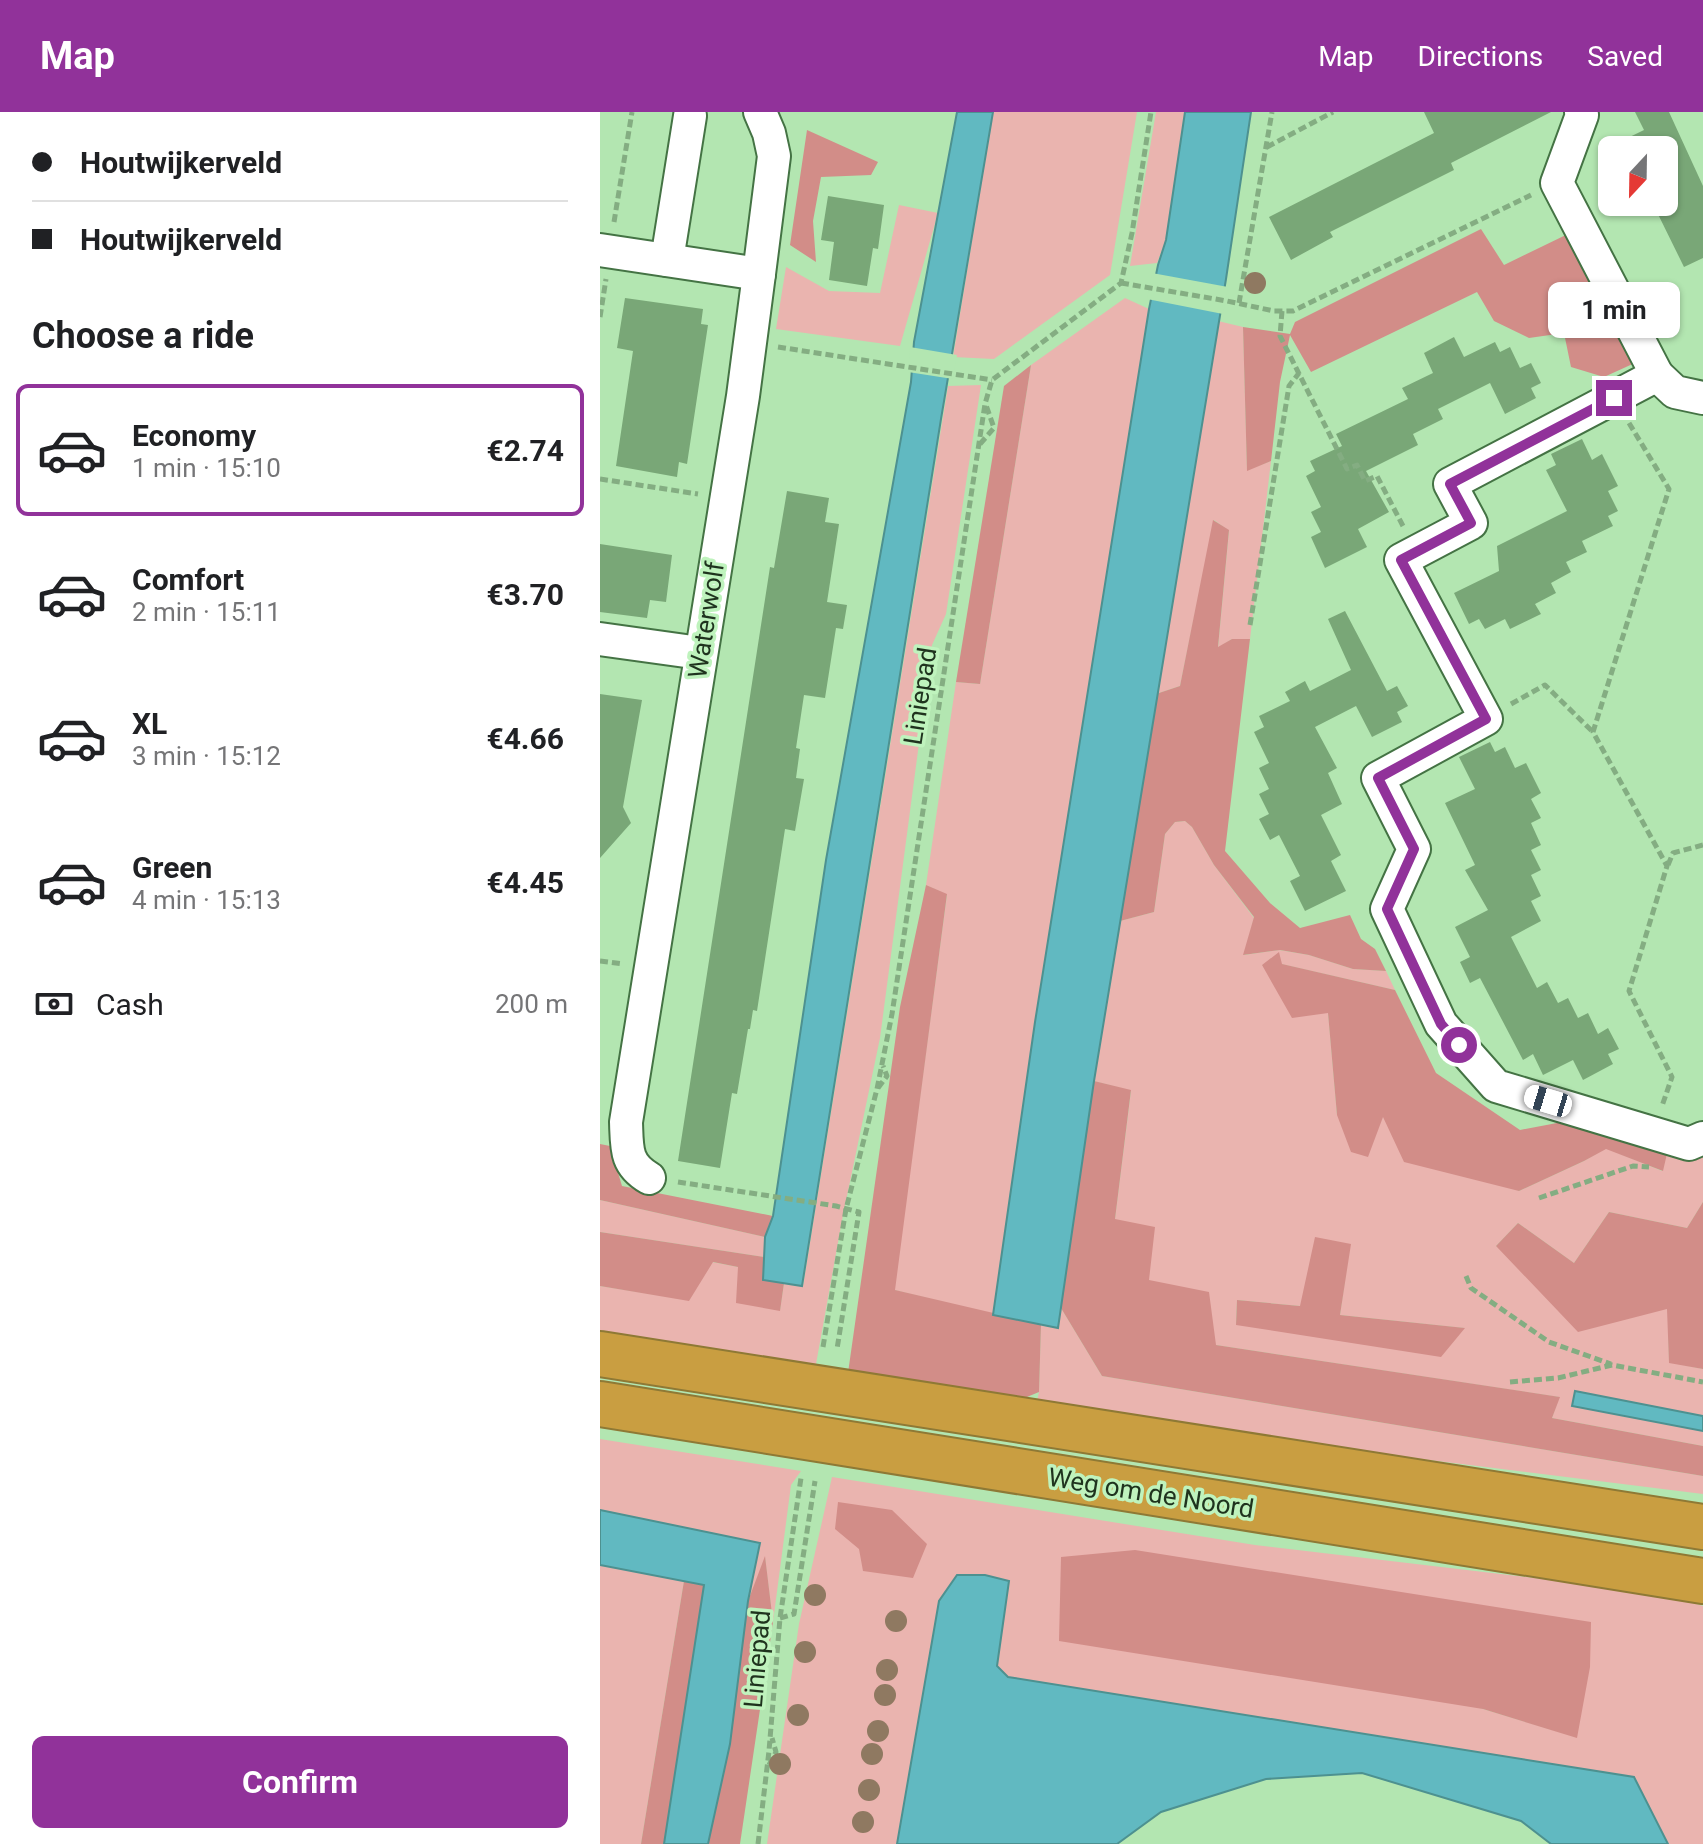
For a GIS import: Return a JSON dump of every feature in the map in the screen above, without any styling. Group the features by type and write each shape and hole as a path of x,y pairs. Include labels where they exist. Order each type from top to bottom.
{"highway":[{"name":"Weg om de Noord","path":"600,1354 1703,1527"},
{"name":"Weg om de Noord","path":"600,1404 1703,1581"}],"street":[{"path":"1581,112 1557,183 1657,375 1675,392 1703,398"},
{"name":"Waterwolf","path":"649,1178 635,1170 613,1120 726,499 774,156 765,114"},
{"path":"667,260 690,116"},
{"path":"605,250 759,274"},
{"path":"1657,375 1450,484 1471,523 1401,560 1486,719 1378,778 1414,849 1387,909 1441,1024 1496,1086 1689,1144 1703,1138"},
{"path":"600,639 700,653"}],"path":[{"path":"605,250 632,112"},
{"path":"749,343 992,380 1121,283 1129,247 1136,234 1134,219 1151,112"},
{"path":"1239,303 1272,112"},
{"path":"1267,147 1333,112"},
{"path":"1121,283 1293,311 1557,183"},
{"path":"1282,311 1280,336 1347,469 1357,465 1365,481 1377,476 1416,552"},
{"path":"1250,625 1289,386 1299,373"},
{"name":"Liniepad","path":"823,1347 846,1209 882,1065 985,404 992,380"},
{"path":"1593,732 1669,489 1614,398"},
{"path":"979,445 994,428 985,404"},
{"path":"600,479 726,499"},
{"path":"1486,719 1545,685 1593,732 1667,866"},
{"path":"1654,1133 1672,1077 1629,991 1673,853 1703,845"},
{"path":"1539,1198 1633,1166 1661,1167"},
{"path":"649,1178 859,1212 837,1349"},
{"path":"1466,1276 1471,1288 1549,1342 1612,1365 1703,1382"},
{"path":"1510,1382 1558,1378 1612,1365"},
{"name":"Liniepad","path":"758,1844 780,1618 801,1478"},
{"path":"780,1618 794,1614 815,1481"}],"shaded area":[{"path":"993,112 1137,112 1110,275 994,359 953,357"},
{"path":"1156,112 1185,112 1166,240 1157,263 1130,266"},
{"path":"807,130 878,162 871,175 821,177 813,221 816,262 790,245"},
{"path":"899,205 938,213 900,346 776,329 786,267 829,291 880,293"},
{"path":"1481,229 1504,265 1572,232 1637,362 1604,377 1571,367 1564,333 1529,338 1494,321 1477,292 1311,372 1290,335 1280,382 1271,461 1247,471 1243,327 1290,334 1295,322"},
{"path":"1125,298 1149,309 1035,1022 993,1314 894,1290 947,895 926,885 956,682 980,684 1031,365"},
{"path":"1218,321 1243,327 1247,470 1271,461 1250,639 1232,639 1218,648 1229,531 1214,520 1180,686 1156,694"},
{"path":"1031,365 980,684 956,682 1004,386"},
{"path":"981,385 946,614 932,645 880,1038 814,1375 600,1338 600,1286 689,1300 712,1262 738,1267 780,1310 784,1283 803,1286 948,386"},
{"path":"1213,520 1229,530 1218,647 1232,639 1250,639 1225,851 1270,903 1300,928 1350,915 1361,939 1375,949 1386,971 1353,969 1309,955 1280,950 1243,955 1254,917 1185,821 1175,822 1165,834 1154,912 1120,921 1156,694 1180,686"},
{"path":"1185,821 1192,827 1214,865 1254,918 1244,955 1279,950 1309,955 1353,969 1386,971 1395,990 1281,964 1262,965 1328,1012 1337,1115 1383,1116 1519,1191 1606,1148 1662,1171 1669,1145 1703,1152 1703,1202 1687,1228 1609,1212 1574,1263 1518,1223 1496,1246 1668,1309 1669,1362 1703,1369 1703,1416 1576,1391 1572,1405 1703,1431 1703,1446 1552,1418 1559,1397 1216,1345 1149,1280 1115,1219 1131,1091 1094,1081 1120,921 1154,912 1165,834 1175,822","holes":["1350,1244 1340,1315 1464,1328 1346,1340 1236,1324 1237,1300 1300,1306"]},
{"path":"926,885 947,894 895,1290 1041,1324 1039,1392 1005,1406 847,1380 900,1007"},
{"path":"1279,952 1282,964 1395,990 1436,1073 1520,1130 1594,1116 1669,1145 1663,1171 1606,1149 1519,1191 1404,1162 1383,1117 1368,1157 1351,1152 1337,1115 1328,1013 1292,1018 1262,965"},
{"path":"1094,1081 1131,1090 1115,1219 1155,1227 1149,1280 1209,1292 1216,1345 1560,1397 1552,1418 1703,1446 1703,1476 1102,1376 1061,1308"},
{"path":"600,1144 610,1146 622,1186 773,1216 765,1237 600,1200"},
{"path":"600,1200 765,1237 764,1257 600,1232"},
{"path":"1703,1202 1703,1369 1669,1363 1667,1309 1578,1332 1496,1246 1518,1223 1574,1263 1609,1212 1687,1228"},
{"path":"600,1232 764,1257 764,1279 784,1283 780,1311 736,1303 738,1267 713,1262 689,1301 600,1286"},
{"path":"1315,1237 1351,1244 1340,1315 1465,1328 1441,1357 1236,1325 1237,1300 1300,1306"},
{"path":"1061,1308 1102,1376 1703,1476 1703,1494 1035,1411 1039,1392 1041,1324 1058,1328"},
{"path":"600,1439 801,1471 791,1485 773,1622 765,1558 748,1601 760,1543 600,1510"},
{"path":"832,1477 1255,1545 1662,1593 1703,1606 1703,1844 1668,1844 1634,1777 1008,1677 997,1667 1008,1581 985,1575 957,1575 939,1601 897,1844 767,1844 799,1624","holes":["1061,1557 1576,1737 1483,1709"]},
{"path":"838,1502 892,1510 927,1544 913,1578 863,1571 859,1549 835,1529"},
{"path":"1135,1550 1591,1622 1590,1667 1577,1738 1483,1709 1059,1641 1061,1557"},
{"path":"765,1556 773,1622 740,1844 708,1844 730,1744 748,1601"},
{"path":"600,1565 684,1581 641,1844 600,1844"},
{"path":"684,1581 704,1584 664,1844 641,1844"}],"water":[{"path":"957,112 993,112 802,1286 763,1280 765,1237 773,1216 826,860 911,382 914,342"},
{"path":"1185,112 1251,112 1094,1081 1058,1328 993,1315 1035,1022 1149,309 1166,240"},
{"path":"1575,1391 1703,1416 1703,1431 1572,1406"},
{"path":"600,1510 760,1543 748,1601 730,1744 708,1844 664,1844 704,1585 600,1565"},
{"path":"957,1575 985,1575 1009,1581 997,1666 1008,1677 1634,1777 1668,1844 1551,1844 1521,1821 1362,1773 1266,1779 1161,1812 1117,1844 897,1844 939,1601"}],"pier":[{"path":"1152,273 1228,287 1223,314 1147,299"},
{"path":"910,347 957,355 953,379 908,372"}],"building":[{"path":"1424,112 1551,112 1451,163 1454,170 1330,232 1333,237 1291,260 1269,217 1434,133"},
{"path":"1635,112 1669,112 1703,186 1703,258 1684,267 1659,216 1678,216 1678,136 1632,136 1644,130"},
{"path":"828,196 884,205 878,249 873,248 867,286 829,280 834,242 821,240"},
{"path":"625,298 703,309 701,324 708,325 687,464 679,462 677,477 616,466 633,351 617,348"},
{"path":"1454,337 1464,357 1495,342 1500,352 1510,347 1520,368 1531,363 1541,383 1531,388 1536,398 1505,414 1490,383 1438,409 1443,419 1413,434 1418,445 1366,471 1389,512 1358,529 1367,547 1325,568 1311,537 1321,532 1311,512 1321,507 1306,476 1315,471 1310,461 1342,446 1336,434 1408,399 1402,388 1433,373 1424,353"},
{"path":"1582,439 1592,460 1602,454 1618,486 1608,491 1618,511 1608,516 1613,526 1582,541 1587,552 1566,562 1571,572 1551,583 1556,593 1535,604 1541,614 1510,629 1505,619 1485,629 1479,619 1469,624 1454,593 1499,571 1497,546 1567,511 1546,470 1556,465 1551,454"},
{"path":"787,491 829,498 825,522 839,524 827,602 847,605 843,629 836,628 825,698 804,695 796,748 800,749 796,778 804,779 795,831 785,829 757,1011 753,1010 748,1029 737,1094 732,1093 720,1168 678,1161 770,567 774,568"},
{"path":"600,544 672,555 666,602 650,600 647,618 600,612"},
{"path":"1345,611 1387,691 1397,686 1408,706 1397,712 1402,722 1372,737 1356,706 1315,727 1337,768 1328,773 1342,804 1321,815 1341,855 1331,861 1346,891 1305,911 1290,881 1300,876 1279,835 1270,840 1259,819 1269,814 1259,794 1269,789 1259,768 1269,763 1254,732 1264,727 1259,716 1290,701 1285,692 1305,681 1310,691 1351,670 1328,619"},
{"path":"600,694 642,700 623,807 631,823 600,858"},
{"path":"1490,742 1495,752 1505,747 1515,768 1526,763 1541,793 1531,799 1541,818 1531,823 1541,845 1531,850 1541,870 1531,875 1541,896 1531,901 1541,921 1511,937 1537,988 1547,982 1558,1003 1568,998 1578,1018 1588,1013 1598,1034 1608,1028 1619,1049 1608,1054 1613,1064 1583,1080 1573,1060 1543,1075 1533,1054 1523,1060 1480,978 1470,983 1460,962 1470,957 1455,927 1488,910 1465,870 1475,865 1445,803 1475,789 1459,757"}],"route":[{"path":"1459,1045 1441,1024 1387,909 1414,849 1378,778 1486,719 1401,560 1471,523 1450,484 1614,398"}]}
